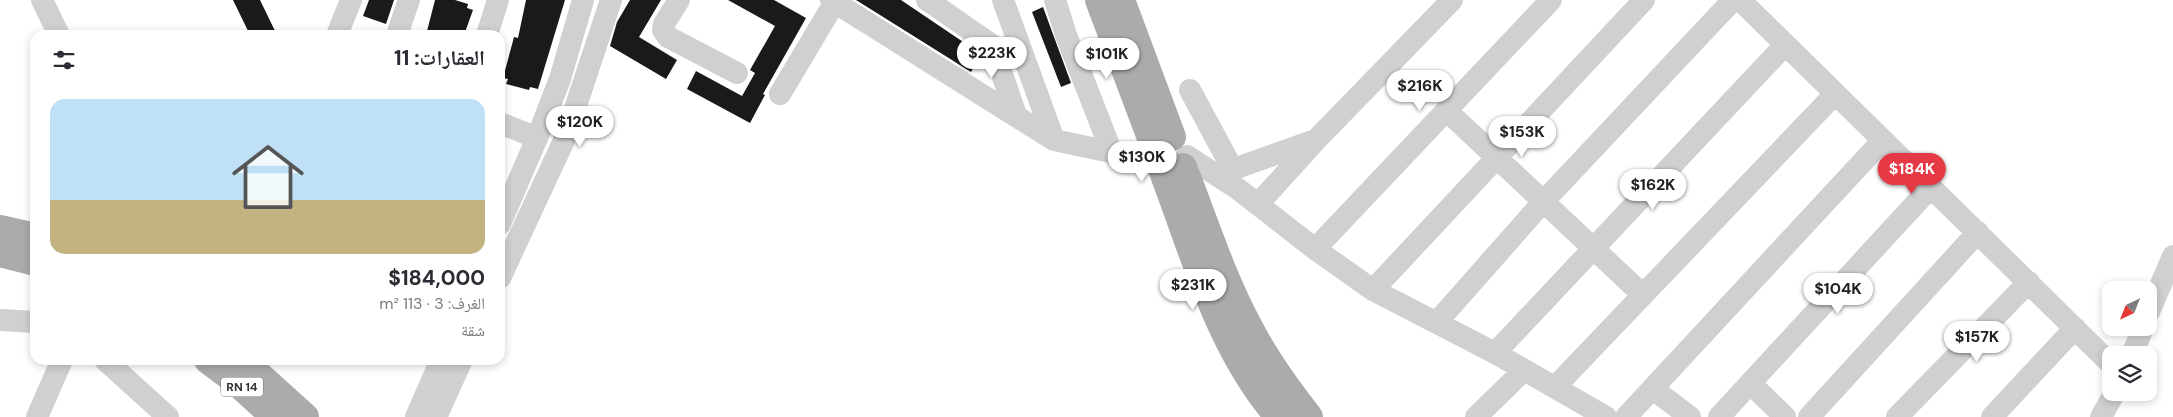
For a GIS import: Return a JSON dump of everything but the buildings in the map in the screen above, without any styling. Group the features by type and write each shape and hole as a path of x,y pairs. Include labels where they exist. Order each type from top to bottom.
{"main road":[{"path":"1099,0 1249,328 1276,374 1309,417"},
{"path":"1121,0 1216,312 1229,341 1251,378 1279,417"},
{"path":"0,229 30,235"},
{"path":"0,253 30,261"},
{"name":"RN 14","path":"215,365 275,417"},
{"path":"248,365 305,417"}],"street":[{"path":"42,0 57,30"},
{"path":"338,30 350,0"},
{"path":"399,30 409,0"},
{"path":"489,30 498,0"},
{"path":"505,212 560,79 583,0"},
{"path":"505,267 566,136 611,0"},
{"path":"679,0 664,24 663,30 668,38 737,73"},
{"path":"927,0 992,45 1016,116"},
{"path":"1003,0 1054,140"},
{"path":"1055,0 1066,35 1112,153"},
{"path":"1258,204 1316,140 1452,0"},
{"path":"1315,249 1551,0"},
{"path":"1373,290 1644,0"},
{"path":"1437,322 1543,202 1733,0"},
{"path":"1740,0 2102,355"},
{"path":"780,94 834,1 1054,140 1112,153 1169,156 1224,171 1316,140"},
{"path":"1495,353 1785,45"},
{"path":"1190,90 1224,171 1258,204 1315,249 1373,290 1495,353 1606,417"},
{"path":"1555,387 1835,94"},
{"path":"1447,111 1643,295"},
{"path":"505,125 537,138"},
{"path":"1626,417 1883,140"},
{"path":"1719,417 1930,187"},
{"path":"1809,417 1978,232"},
{"path":"2159,302 2173,256"},
{"path":"1897,417 2029,282"},
{"path":"0,320 30,322"},
{"path":"1992,417 2075,328"},
{"path":"37,417 60,365"},
{"path":"111,365 168,417"},
{"path":"416,417 439,365"},
{"path":"436,417 460,365"},
{"path":"1488,414 1524,370"},
{"path":"1750,383 1785,417"},
{"path":"1652,389 1690,417"},
{"path":"2100,416 2109,401"}]}
